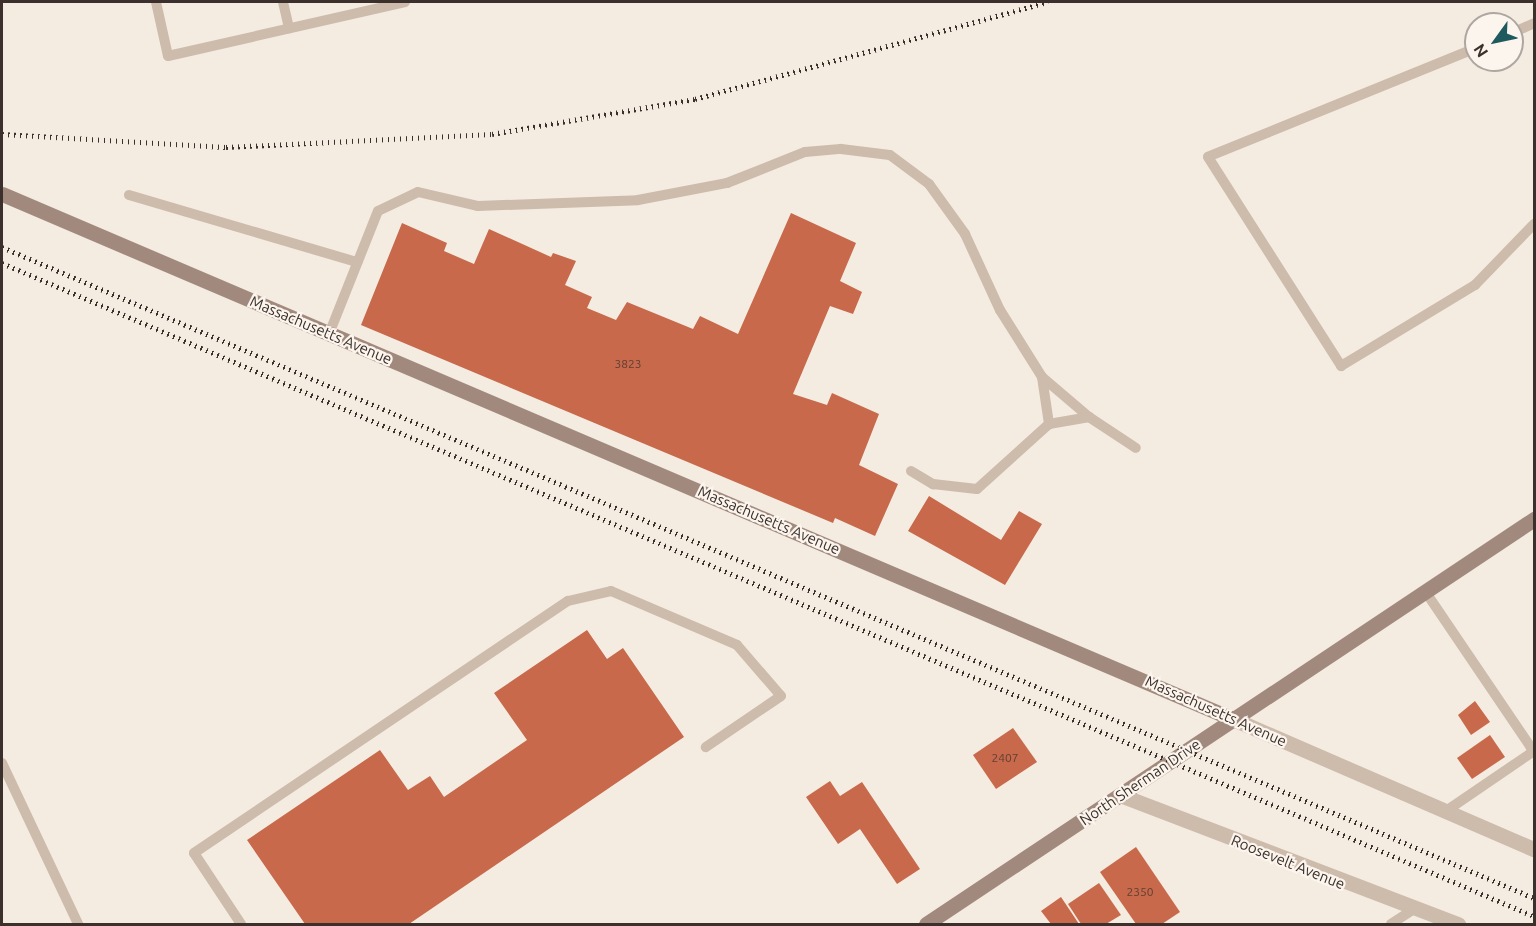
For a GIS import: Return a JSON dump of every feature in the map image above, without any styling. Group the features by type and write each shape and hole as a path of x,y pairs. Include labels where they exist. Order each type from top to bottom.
{"main road":[{"name":"Massachusetts Avenue","path":"2,195 1233,719"},
{"name":"North Sherman Drive","path":"926,924 1534,519"}],"street":[{"name":"Massachusetts Avenue","path":"1233,719 1534,849"},
{"name":"Roosevelt Avenue","path":"1120,795 1386,901 1416,908 1458,924"}],"lane":[{"path":"156,2 168,56 405,2"},
{"path":"283,2 290,28"},
{"path":"1464,53 1208,157 1341,366 1474,285 1534,224"},
{"path":"328,334 378,211 418,192 478,206 638,200 727,183 805,152 890,155 929,184 965,234 1000,310 1042,377 1089,417 1136,448"},
{"path":"129,195 357,262"},
{"path":"1042,377 1049,424"},
{"path":"911,471 933,484 977,489 1049,424 1089,417"},
{"path":"241,924 194,853 568,601 611,591 737,645 781,696 706,747"},
{"path":"1425,591 1534,751 1446,811"},
{"path":"2,763 78,924"},
{"path":"1391,924 1416,908"}],"building":[{"path":"791,213 856,243 840,281 862,292 853,314 830,306 793,394 827,405 832,393 879,414 859,465 898,484 875,536 835,518 833,523 361,325 402,223 447,243 444,251 474,264 489,229 551,257 553,253 576,261 565,285 592,297 587,308 616,320 627,302 693,329 700,316 738,334"},
{"path":"929,496 1001,540 1019,511 1042,524 1005,585 908,531"},
{"path":"587,630 607,659 623,648 684,737 409,924 305,924 247,840 380,750 408,790 430,776 444,797 527,740 494,693"},
{"path":"1475,701 1490,722 1471,735 1458,715"},
{"path":"1013,728 1037,762 996,789 973,755"},
{"path":"1490,735 1505,757 1472,779 1457,758"},
{"path":"830,781 840,796 862,782 920,869 897,884 860,829 838,844 806,797"},
{"path":"1136,847 1180,912 1162,924 1136,924 1100,872"},
{"path":"1099,883 1121,915 1106,924 1081,924 1068,904"},
{"path":"1061,897 1079,924 1051,924 1041,911"}],"railway":[{"path":"2,134 226,147 492,134 695,99 1048,2"},
{"path":"2,247 1534,898"},
{"path":"2,263 1534,916"}]}
